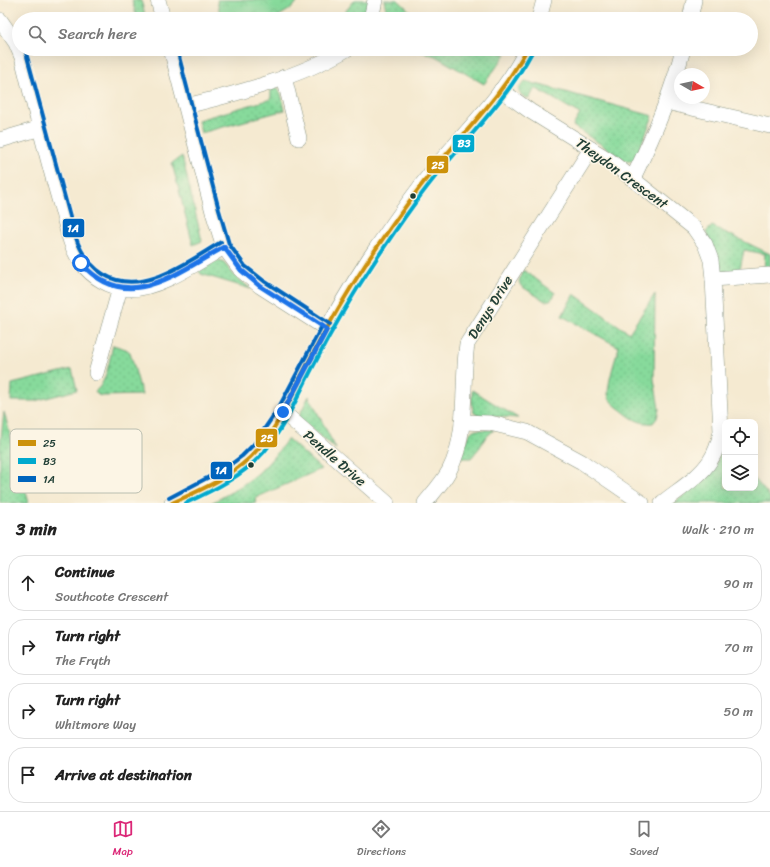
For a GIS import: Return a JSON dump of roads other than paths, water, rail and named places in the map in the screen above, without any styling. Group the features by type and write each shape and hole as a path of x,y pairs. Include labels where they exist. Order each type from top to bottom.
{"street":[{"path":"158,0 161,12"},
{"path":"372,12 375,0"},
{"path":"541,12 544,0"},
{"path":"691,12 694,0"},
{"path":"0,20 12,37"},
{"path":"22,56 55,186 73,248 81,263 90,273 104,282 120,288 137,288 166,279 224,247"},
{"path":"173,56 214,218 224,247 241,270 260,286 327,329"},
{"path":"186,106 232,95 284,77 335,56"},
{"path":"172,503 187,500 246,461 259,448 283,412 327,329 368,260 405,206 501,90 524,56"},
{"path":"633,178 652,138 681,56"},
{"path":"284,77 299,138"},
{"name":"Theydon Crescent","path":"501,90 530,111 591,149 633,178 694,228 705,244 711,260 713,279 721,431 717,448 710,461 701,472 662,503"},
{"path":"666,102 770,126"},
{"path":"0,140 41,128"},
{"name":"Denys Drive","path":"425,503 446,476 456,452 462,422 468,344 591,149"},
{"path":"713,279 769,275"},
{"path":"96,373 120,288"},
{"name":"Pendle Drive","path":"283,412 387,503"},
{"path":"462,422 490,423 527,432 582,462 642,503"}]}
